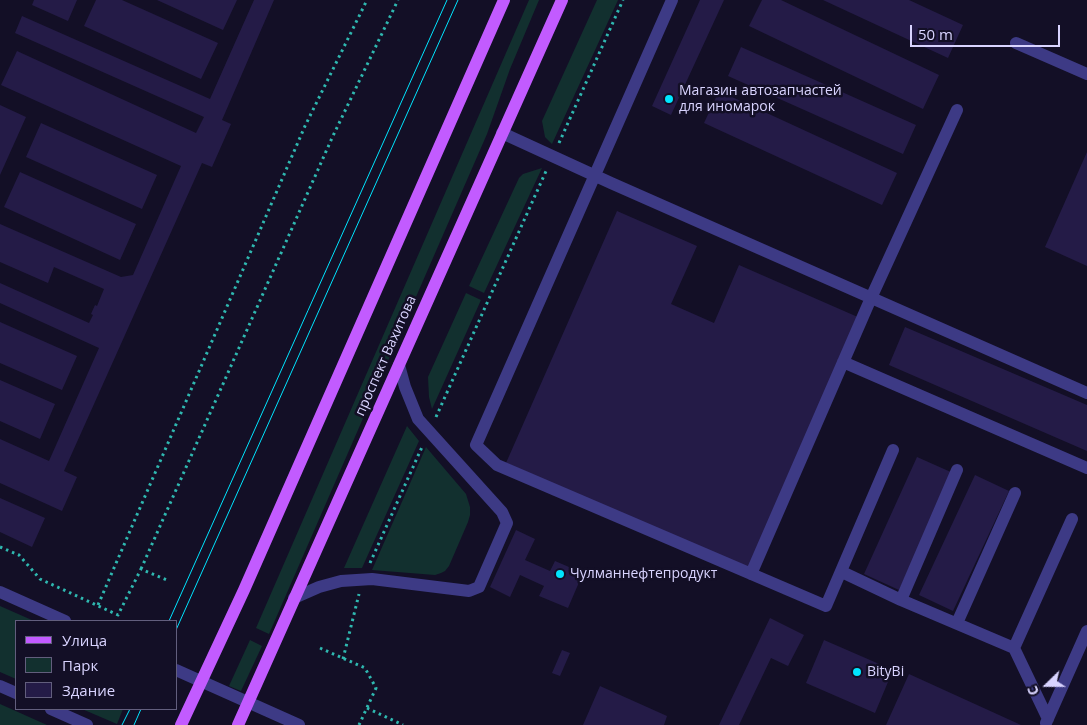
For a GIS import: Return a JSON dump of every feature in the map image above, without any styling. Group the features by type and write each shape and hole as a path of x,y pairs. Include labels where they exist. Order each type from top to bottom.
{"main road":[{"path":"181,725 244,590 504,0"},
{"name":"проспект Вахитова","path":"238,725 562,0"}],"street":[{"path":"672,0 476,445 497,465 826,606 893,450"},
{"path":"1016,43 1087,74"},
{"path":"750,574 871,298 957,110"},
{"path":"502,134 1087,393"},
{"path":"843,362 1087,468"},
{"path":"294,598 319,586 341,581 372,579 469,591 479,587 507,523 502,512 418,419 399,366"},
{"path":"901,600 957,470"},
{"path":"957,623 1015,493"},
{"path":"1014,648 1072,519"},
{"path":"842,572 901,600 1014,648 1046,722"},
{"path":"0,592 63,620"},
{"path":"1046,722 1087,630"},
{"path":"178,671 299,725"},
{"path":"0,686 15,693"},
{"path":"53,710 87,725"}],"path":[{"path":"98,605 305,126 367,0"},
{"path":"0,547 19,555 40,579 118,615 332,138 398,0"},
{"path":"343,658 363,580 623,0"},
{"path":"140,569 169,581"},
{"path":"320,648 365,668 376,688 359,725"},
{"path":"367,708 403,725"}],"green space":[{"path":"529,0 539,0 510,69 487,134 269,634 256,628"},
{"path":"597,0 618,0 552,144 545,137 542,121"},
{"path":"542,168 484,293 469,286 519,178 523,174"},
{"path":"466,293 481,300 432,409 428,377"},
{"path":"407,426 419,441 362,568 344,568"},
{"path":"426,447 466,494 470,507 468,522 449,566 445,571 435,575 372,570"},
{"path":"0,606 32,620 15,620 15,679 0,672"},
{"path":"250,640 262,646 241,691 229,686"},
{"path":"0,704 47,725 0,725"},
{"path":"84,710 123,710 117,724"}],"building":[{"path":"34,0 77,0 68,21 32,5"},
{"path":"96,0 122,0 218,43 201,79 84,26"},
{"path":"157,0 237,0 223,30"},
{"path":"254,0 274,0 222,120 231,124 212,167 202,163 64,471 77,477 62,511 0,483 0,439 49,461 99,348 0,303 0,283 89,323 93,315 91,314 95,305 97,306 104,289 54,267 48,283 0,262 0,224 121,277 133,275 181,166 1,85 17,51 196,133 204,117 15,33 22,16 210,99"},
{"path":"700,0 724,0 671,115 652,106"},
{"path":"762,0 781,0 939,75 923,109 749,26"},
{"path":"823,0 909,0 963,25 948,58"},
{"path":"741,47 916,125 903,154 728,76"},
{"path":"719,91 897,173 882,205 704,123"},
{"path":"0,105 26,117 0,175"},
{"path":"41,123 157,175 142,209 26,157"},
{"path":"1087,152 1087,266 1045,247"},
{"path":"20,172 136,224 120,260 4,207"},
{"path":"617,211 697,246 671,304 714,323 739,265 860,318 749,570 506,463"},
{"path":"0,322 77,356 62,390 0,363"},
{"path":"905,327 1087,405 1087,451 889,365"},
{"path":"0,380 55,404 40,439 0,421"},
{"path":"917,457 953,473 899,590 864,574"},
{"path":"975,475 1009,491 953,611 919,595"},
{"path":"0,498 45,518 32,547 0,532"},
{"path":"516,530 535,539 525,560 550,571 555,561 583,573 568,608 539,596 544,586 520,575 510,597 490,587"},
{"path":"770,618 804,635 788,666 771,658 739,725 719,725"},
{"path":"824,640 893,670 875,713 806,683"},
{"path":"562,650 570,653 560,676 552,673"},
{"path":"909,674 1021,725 886,725"},
{"path":"600,686 667,716 664,725 583,725"}],"tram line":[{"path":"169,620 447,0"},
{"path":"178,626 458,0"},
{"path":"122,725 130,710"},
{"path":"134,725 141,710"}],"place":[{"name":"Магазин автозапчастей для иномарок","path":"669,99"},
{"name":"Чулманнефтепродукт","path":"560,574"},
{"name":"BityBi","path":"857,672"}]}
